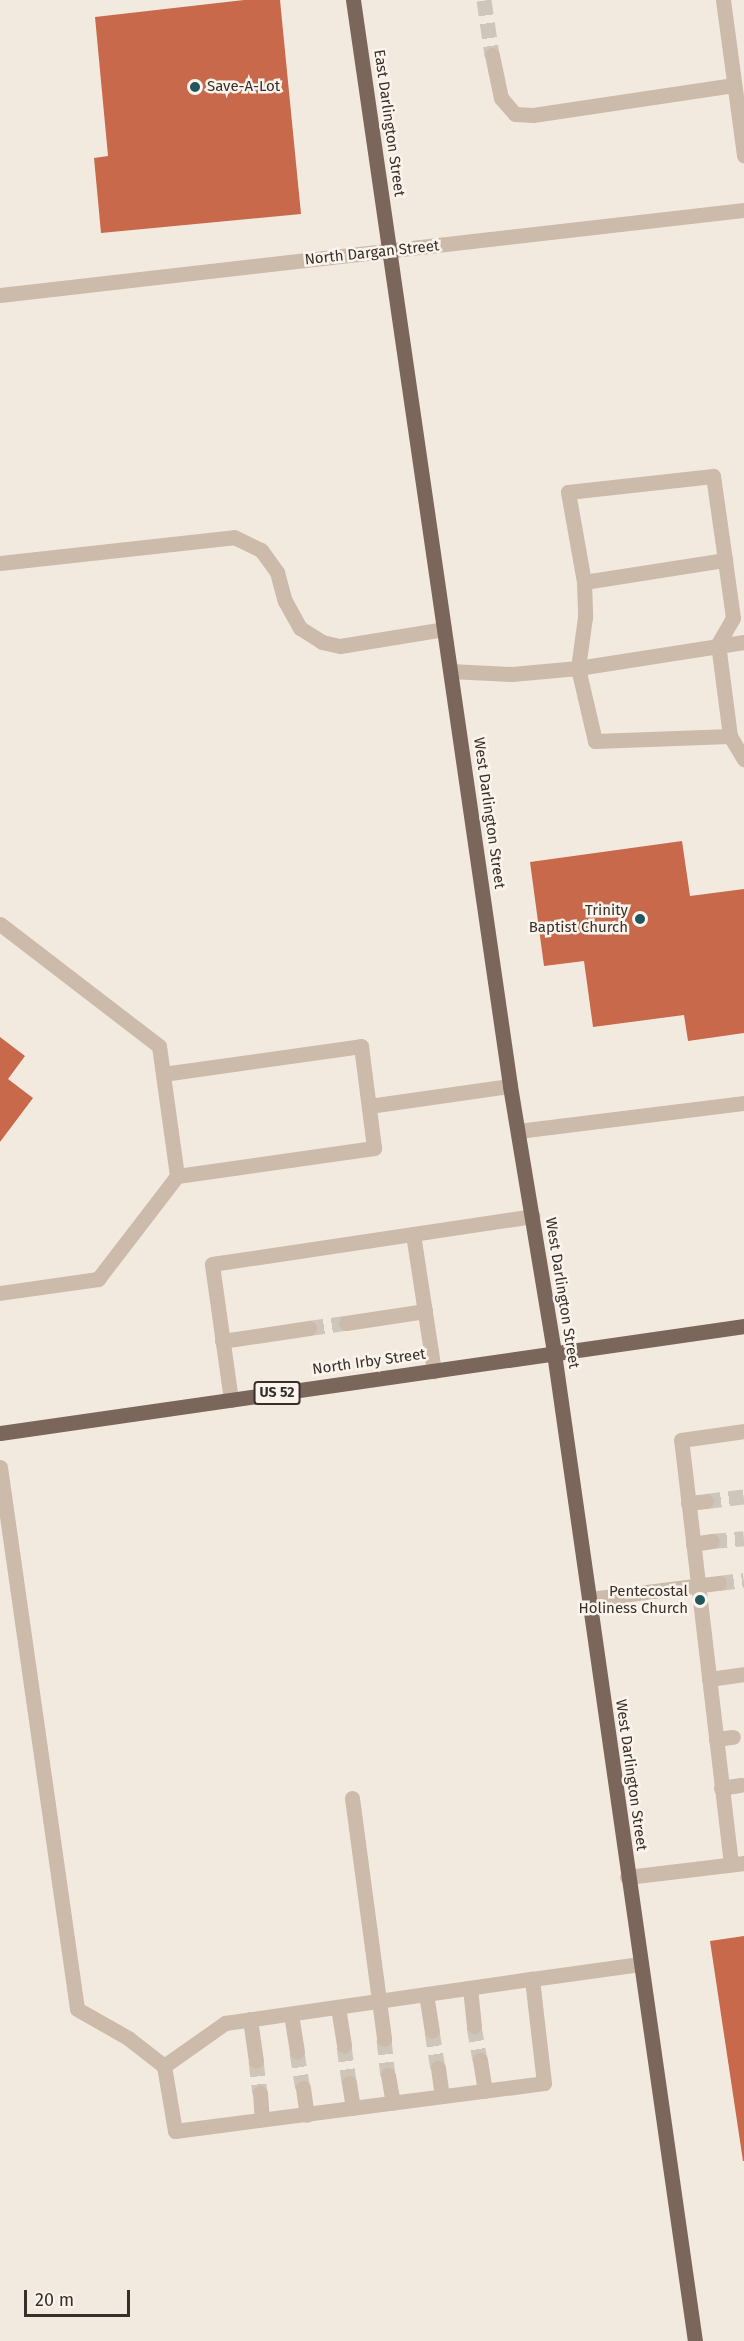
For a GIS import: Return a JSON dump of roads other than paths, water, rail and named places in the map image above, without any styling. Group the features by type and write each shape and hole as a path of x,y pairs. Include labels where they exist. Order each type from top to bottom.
{"main road":[{"name":"East Darlington Street","path":"353,0 390,252"},
{"name":"West Darlington Street","path":"390,252 510,1086 555,1353 627,1877 695,2341"},
{"name":"North Irby Street","path":"0,1433 744,1326"}],"street":[{"path":"723,0 744,156"},
{"path":"492,55 501,98 515,114 533,115 734,85"},
{"name":"North Dargan Street","path":"0,295 744,210"},
{"path":"730,736 595,741 578,668 585,617 584,582 568,492 713,476 733,618 718,644 730,736 744,759"},
{"path":"0,563 234,537 261,550 277,572 285,601 300,628 322,642 340,646 444,629"},
{"path":"584,582 725,560"},
{"path":"450,671 512,674 578,668 718,644 744,642"},
{"path":"0,924 159,1046 177,1176"},
{"path":"0,1293 98,1279 177,1176 374,1149 361,1046 163,1074"},
{"path":"369,1106 510,1086"},
{"path":"518,1131 744,1103"},
{"path":"231,1400 212,1264 532,1216"},
{"path":"413,1234 434,1371"},
{"path":"346,1323 425,1311"},
{"path":"222,1341 309,1328"},
{"path":"627,1877 737,1863 721,1788 681,1440 744,1431"},
{"path":"0,1467 77,2009 128,2038 164,2066 174,2131 544,2084 532,1979"},
{"path":"688,1503 706,1501"},
{"path":"693,1544 712,1542"},
{"path":"590,1599 719,1583"},
{"path":"709,1678 744,1674"},
{"path":"716,1739 733,1737"},
{"path":"721,1788 741,1785"},
{"path":"352,1798 384,2039"},
{"path":"164,2066 225,2023 640,1964"},
{"path":"470,1988 474,2026"},
{"path":"426,1994 432,2031"},
{"path":"338,2007 344,2046"},
{"path":"291,2014 297,2052"},
{"path":"250,2019 256,2061"},
{"path":"480,2060 485,2091"},
{"path":"438,2068 442,2096"},
{"path":"388,2075 393,2103"},
{"path":"349,2083 353,2108"},
{"path":"303,2088 307,2115"},
{"path":"260,2093 262,2120"}],"tunnel":[{"path":"484,0 492,55"},
{"path":"309,1328 346,1323"},
{"path":"706,1501 744,1496"},
{"path":"712,1541 744,1538"},
{"path":"719,1583 744,1580"},
{"path":"474,2026 480,2060"},
{"path":"432,2031 438,2068"},
{"path":"384,2039 388,2075"},
{"path":"344,2046 349,2083"},
{"path":"297,2052 303,2088"},
{"path":"256,2061 260,2093"}],"place":[{"name":"Save-A-Lot","path":"195,87"},
{"name":"Trinity Baptist Church","path":"640,919"},
{"name":"Pentecostal Holiness Church","path":"700,1600"}]}
